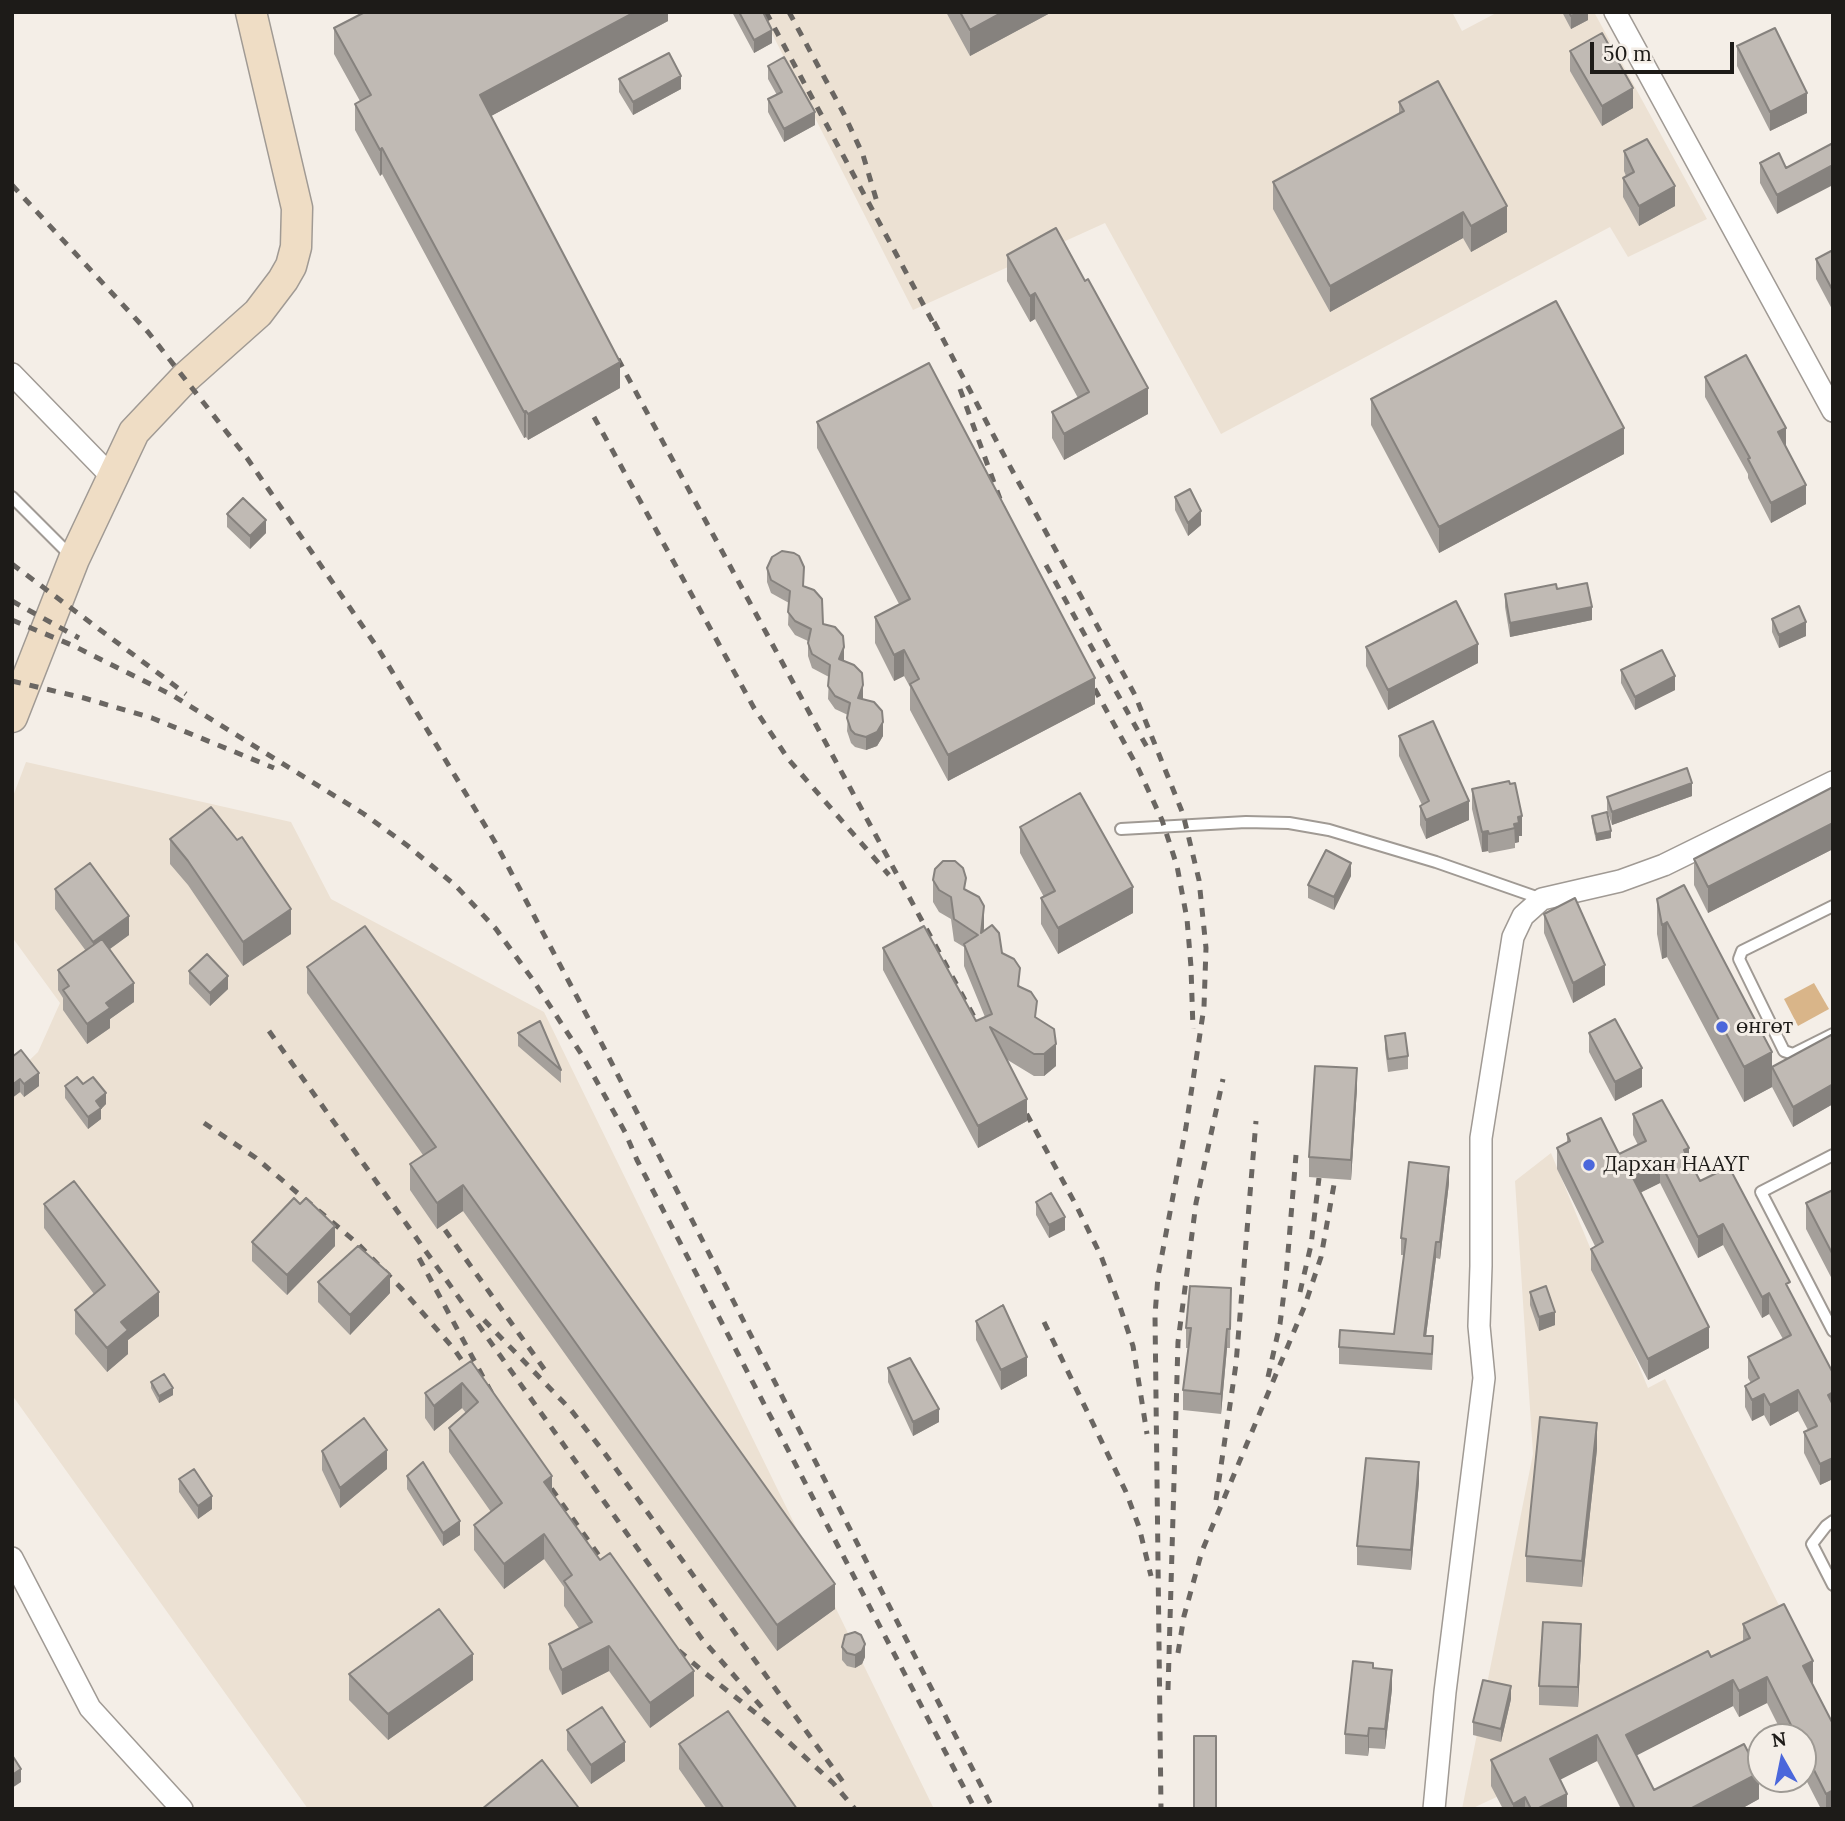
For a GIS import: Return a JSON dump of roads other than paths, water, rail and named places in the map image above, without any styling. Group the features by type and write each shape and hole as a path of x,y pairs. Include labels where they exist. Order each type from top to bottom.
{"street":[{"path":"12,718 74,559 134,432 185,378 258,313 284,280 290,266 296,247 297,208 251,12"},
{"path":"1615,12 1833,411"},
{"path":"12,374 112,477"},
{"path":"1434,1809 1445,1692 1484,1378 1479,1326 1481,1138 1513,937 1523,916 1542,899 1620,881 1664,865 1833,782"},
{"path":"12,1558 90,1708 182,1809"}],"lane":[{"path":"12,497 74,559"},
{"path":"1121,829 1246,822 1290,823 1329,830 1436,862 1542,899"},
{"path":"1833,906 1742,951 1740,959 1784,1051 1793,1054 1833,1034"},
{"path":"1833,1155 1761,1192 1833,1331"},
{"path":"1833,1521 1812,1544 1833,1585"}],"railway":[{"path":"766,12 937,330"},
{"path":"789,12 863,155 877,202"},
{"path":"12,185 148,332 247,458 379,650 495,842 604,1048 993,1809"},
{"path":"934,322 1135,695 1183,814 1199,880 1206,948 1204,1007 1186,1127 1158,1276 1155,1315 1161,1809"},
{"path":"618,359 986,1039"},
{"path":"960,389 1004,510"},
{"path":"594,417 754,708 789,760 889,875"},
{"path":"12,564 186,694"},
{"path":"1046,565 1148,749"},
{"path":"12,601 79,638"},
{"path":"12,620 74,646 172,695 364,814 456,886 496,929 582,1055 625,1132 637,1160 975,1809"},
{"path":"1086,673 1138,768 1162,820 1177,866 1187,919 1193,1029"},
{"path":"12,681 152,718 274,768"},
{"path":"269,1031 702,1639 766,1712"},
{"path":"1168,1690 1178,1342 1196,1203 1223,1079"},
{"path":"1018,1098 1101,1256 1133,1346 1147,1434"},
{"path":"1216,1500 1236,1364 1256,1121"},
{"path":"204,1123 256,1158 357,1243 454,1349 477,1382"},
{"path":"1268,1377 1280,1324 1286,1277 1296,1155"},
{"path":"1300,1292 1311,1245 1319,1178"},
{"path":"1178,1653 1184,1616 1202,1551 1305,1305 1321,1257 1335,1179"},
{"path":"445,1230 547,1373"},
{"path":"419,1258 497,1403"},
{"path":"484,1320 571,1410 603,1451 846,1786"},
{"path":"1044,1322 1126,1492 1139,1527 1151,1576"},
{"path":"541,1474 612,1574"},
{"path":"665,1639 767,1722 833,1783 855,1809"}],"place":[{"name":"өнгөт","path":"1722,1027"},
{"name":"Дархан НААҮГ","path":"1589,1165"}]}
